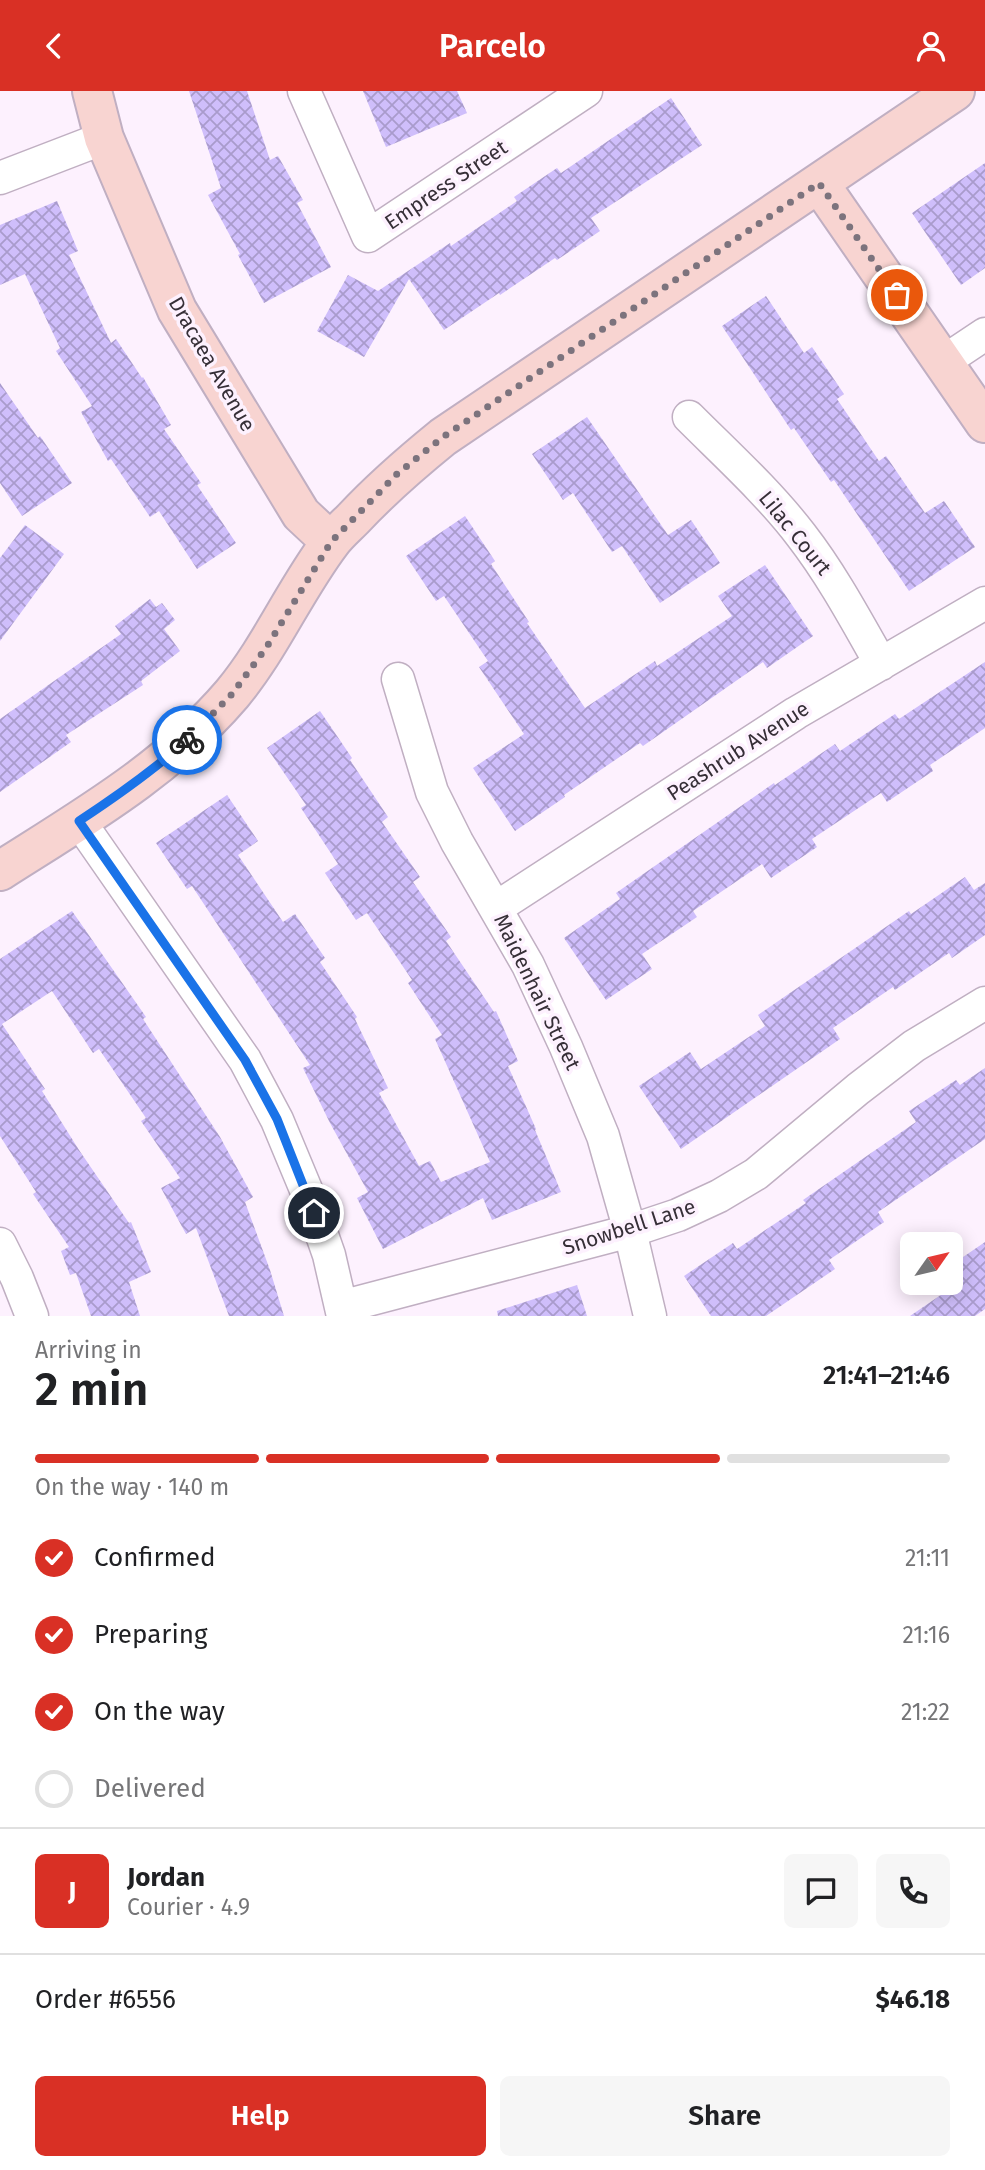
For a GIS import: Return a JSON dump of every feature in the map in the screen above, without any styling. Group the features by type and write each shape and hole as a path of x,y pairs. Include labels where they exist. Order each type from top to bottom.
{"street":[{"name":"Dracaea Avenue","path":"92,91 104,138 177,310 301,514 331,542"},
{"name":"Empress Street","path":"304,91 368,236 586,91"},
{"path":"0,871 126,791 164,762 232,694 266,648 331,542 397,474 443,437 956,91"},
{"path":"0,177 104,138"},
{"path":"819,183 985,423"},
{"path":"943,362 985,334"},
{"name":"Lilac Court","path":"689,417 762,490 799,533 831,577 881,664"},
{"name":"Peashrub Avenue","path":"496,908 796,713 985,603"},
{"name":"Maidenhair Street","path":"398,678 432,792 457,842 528,965 603,1136 630,1231 650,1316"},
{"path":"79,821 245,1060 277,1119 329,1255 342,1312"},
{"name":"Snowbell Lane","path":"342,1312 630,1231 678,1215 719,1196 757,1174 905,1053 985,1003"},
{"path":"0,1244 17,1277 32,1316"}],"building":[{"path":"189,91 247,91 270,160 278,156 303,200 297,203 331,267 264,303 208,195 221,188"},
{"path":"363,91 457,91 467,113 386,147"},
{"path":"671,98 702,145 591,218 600,231 557,260 555,258 444,330 409,279 364,357 317,331 348,275 378,291 517,201 514,197 557,168 561,173"},
{"path":"985,163 985,268 961,285 912,213"},
{"path":"57,201 78,251 69,255 111,343 116,339 143,377 171,425 164,429 201,483 197,485 236,543 197,569 159,511 150,517 111,459 108,461 81,412 92,406 56,351 60,348 25,274 0,285 0,225"},
{"path":"766,296 804,353 812,347 844,394 837,399 879,461 886,456 925,513 944,501 975,547 909,591 834,480 831,482 794,428 791,430 722,326"},
{"path":"0,383 72,483 22,516 0,483"},
{"path":"587,417 668,535 691,520 720,563 660,603 622,546 612,552 573,493 563,500 532,454"},
{"path":"465,516 495,561 491,564 529,622 527,623 585,708 655,661 657,666 732,616 718,596 765,565 813,636 767,668 763,662 643,746 640,743 515,831 473,768 524,734 479,667 488,661 444,596 436,601 406,556"},
{"path":"25,525 64,554 0,641 0,558"},
{"path":"150,599 156,607 162,603 175,620 164,629 180,651 141,681 143,685 66,735 71,742 0,792 0,719 121,634 115,626"},
{"path":"985,662 985,728 930,765 933,771 887,802 881,793 812,839 817,847 771,878 762,864 693,911 697,917 642,954 652,969 606,1000 564,938 620,899 616,893 774,783 775,785 835,744 840,751 895,714 899,719"},
{"path":"320,711 388,817 382,822 420,877 413,882 451,937 446,941 494,1012 496,1011 518,1061 508,1066 561,1192 492,1220 483,1198 383,1249 357,1198 368,1192 303,1068 310,1065 192,886 187,889 156,843 227,795 258,841 238,855 283,922 295,914 325,958 320,962 357,1017 355,1019 388,1088 379,1093 419,1166 430,1161 441,1182 490,1162 435,1039 442,1035 408,983 412,980 367,913 356,920 325,873 338,864 301,808 306,805 267,748"},
{"path":"965,877 974,890 985,883 985,935 952,958 949,953 895,990 893,987 833,1028 840,1039 681,1149 639,1086 690,1052 701,1069 765,1026 758,1015 909,911 911,914"},
{"path":"72,911 146,1017 143,1019 220,1137 253,1197 245,1202 284,1316 229,1316 196,1228 186,1234 161,1188 180,1178 141,1121 146,1118 99,1049 93,1053 52,991 2,1024 45,1089 42,1091 79,1150 129,1223 131,1222 151,1272 129,1282 140,1316 91,1316 76,1273 70,1275 61,1251 69,1247 33,1194 36,1192 0,1136 0,959"},
{"path":"985,1068 985,1139 878,1212 884,1222 829,1260 835,1269 766,1316 711,1316 684,1276 733,1243 737,1249 806,1203 803,1200 916,1122 909,1111 956,1080 960,1085"},
{"path":"985,1242 985,1309 975,1316 910,1316 941,1295 963,1295 963,1257"},
{"path":"577,1285 587,1316 498,1316 497,1311"}],"way so far":[{"path":"187,740 232,694 266,648 331,542 397,474 443,437 819,183 897,295"}],"route":[{"path":"187,740 164,762 126,791 79,821 245,1060 277,1119 314,1213"}]}
